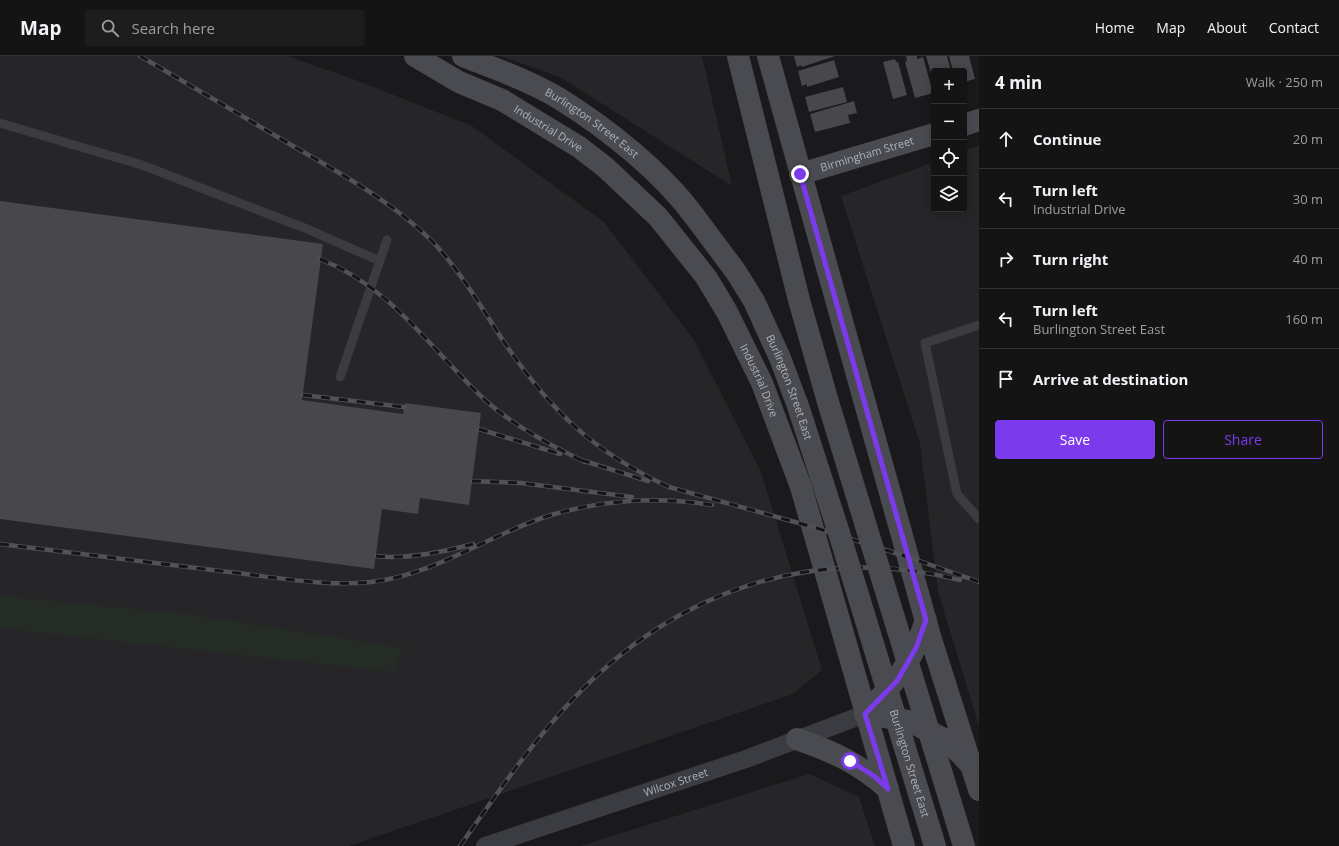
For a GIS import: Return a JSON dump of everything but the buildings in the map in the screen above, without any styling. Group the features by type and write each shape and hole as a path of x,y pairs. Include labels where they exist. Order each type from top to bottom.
{"street":[{"name":"Industrial Drive","path":"415,56 459,82 502,100 579,147 605,167 658,217 706,277 727,312 762,383 789,453 819,546 865,714 904,846"},
{"name":"Burlington Street East","path":"463,56 513,76 546,92 594,123 635,155 695,217 727,259 754,301 780,358 798,406 840,536 935,846"},
{"path":"738,56 795,287 826,394 964,846"},
{"path":"768,56 926,620 979,790"},
{"path":"967,124 979,120"},
{"name":"Birmingham Street","path":"800,174 931,135"},
{"path":"865,714 897,681 916,648 926,620"},
{"path":"865,714 909,721 948,742 971,766"},
{"name":"Wilcox Street","path":"485,846 746,759 865,714"},
{"path":"797,739 840,755 874,776 888,789"}],"lane":[{"path":"0,123 142,165 307,230 380,261"},
{"path":"340,377 387,240"},
{"path":"979,325 925,343 958,494 979,520"}],"shaded area":[{"path":"0,56 287,56 353,79 472,126 604,222 694,340 761,472 822,670 793,694 349,846 0,846"},
{"path":"500,56 702,56 732,186 560,77"},
{"path":"979,146 979,726 938,592 920,444 841,196 931,163 931,212 967,212 967,150"},
{"path":"0,596 186,614 403,648 394,672 0,628"},
{"path":"809,774 859,797 875,846 580,846"}],"railway":[{"path":"140,56 365,189 416,226 442,252 470,289 521,366 556,409 596,444 618,459 642,474 669,487 813,527 908,557 979,582"},
{"path":"320,259 346,271 369,286 390,303 465,380 496,409 520,427 585,462"},
{"path":"303,395 404,407"},
{"path":"479,429 560,454"},
{"path":"581,460 648,481"},
{"path":"472,481 521,483 632,497"},
{"path":"0,544 300,581 354,583 394,578 416,572 458,555 521,526 542,518 583,507 626,501 648,500 691,502 712,505"},
{"path":"376,556 412,556 450,550 473,544"},
{"path":"460,846 529,751 574,698 614,660 657,629 703,603 751,585 801,573 853,568 906,570 960,580"}],"route":[{"path":"800,174 837,299 926,620 916,648 897,681 865,714 888,789 874,776 850,761"}]}
